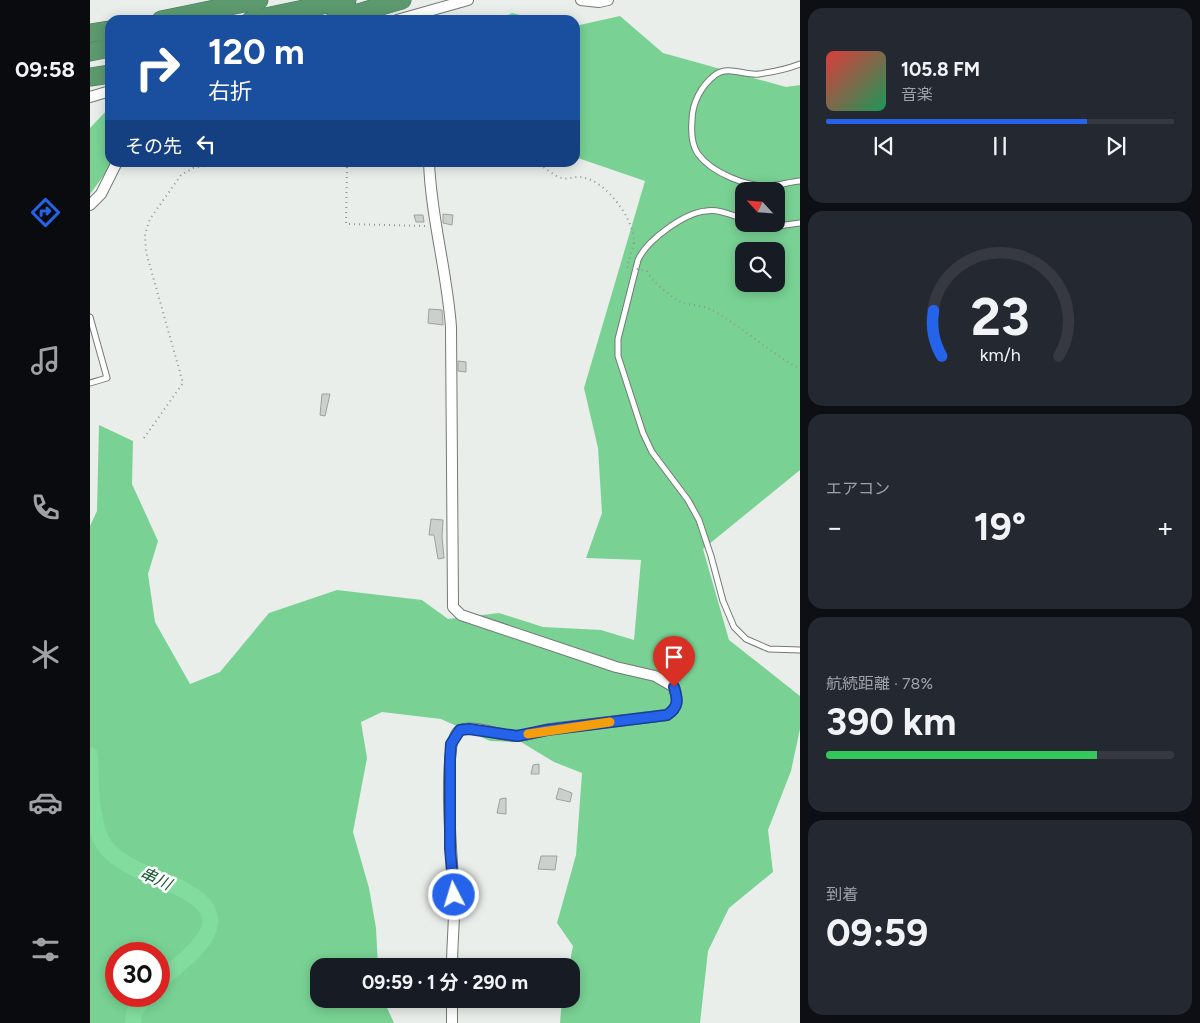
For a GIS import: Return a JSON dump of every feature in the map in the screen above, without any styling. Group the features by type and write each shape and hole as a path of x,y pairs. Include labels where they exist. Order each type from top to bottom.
{"highway":[{"path":"186,15 259,0"},
{"path":"275,15 347,0"},
{"path":"350,15 402,0"},
{"path":"90,33 105,31"},
{"path":"90,52 105,49"},
{"path":"90,77 105,75"}],"street":[{"path":"415,15 468,0"},
{"path":"582,0 599,2 608,0"},
{"path":"90,97 105,92"},
{"path":"90,205 100,194 114,167"},
{"path":"430,167 436,226 448,288 451,327 453,607 462,615 522,636 616,667 655,676 674,687 678,700 675,710 667,715 547,730 517,736 469,729 460,730 451,744 450,760 450,848 454,895 452,958"},
{"path":"452,1008 452,1023"}],"lane":[{"path":"800,64 785,70 757,75 737,70 716,74 701,88 692,111 691,135 698,153 708,164 733,178 752,184 769,186 800,181"},
{"path":"735,216 721,211 705,210 692,215 653,238 642,250 618,339 618,356 643,433 652,452 688,500 699,520 723,602 734,628 746,639 769,649 800,650"},
{"path":"785,225 800,222"},
{"path":"90,317 107,378 90,383"}],"path":[{"path":"144,438 183,383 146,252 145,234 150,219 171,186 181,176 193,168 199,167"},
{"path":"347,167 346,224 436,226"},
{"path":"543,167 561,178 581,177 593,181 614,197 634,233 634,243 627,267 646,271 650,277 679,301 708,308 800,369"}],"green space":[{"path":"620,16 663,53 786,87 800,85 800,470 703,549 729,640 800,696 800,729 791,771 768,830 773,872 729,908 708,951 700,1023 560,1023 561,1008 580,1008 580,958 571,958 573,946 557,923 576,855 582,773 554,762 521,742 490,741 441,719 382,712 361,722 367,758 353,832 369,888 376,928 378,958 310,958 310,1008 387,1008 394,1023 90,1023 90,526 97,511 99,425 133,441 132,484 158,541 148,574 155,622 190,684 220,672 269,613 337,590 422,600 448,619 499,613 543,627 601,630 634,640 641,560 586,558 602,513 598,448 584,388 645,181 580,159 580,25"},
{"path":"105,112 105,167 110,167 90,194 90,128"}],"building":[{"path":"443,214 453,215 452,225 443,223"},
{"path":"414,215 423,215 424,222 416,222"},
{"path":"429,309 442,310 443,325 428,323"},
{"path":"458,361 466,362 466,372 458,371"},
{"path":"322,394 330,394 325,416 320,415"},
{"path":"431,519 443,520 444,558 438,559 434,535 429,535"},
{"path":"539,764 539,774 531,774 533,765"},
{"path":"559,788 572,793 570,802 556,799"},
{"path":"506,798 506,814 497,813 500,799"},
{"path":"541,856 557,856 555,870 538,869"}],"waterway":[{"name":"串川","path":"90,755 94,814 99,835 104,845 116,857 130,866 190,894 201,902 208,912 210,923 205,937 190,955 170,972"},
{"name":"串川","path":"133,1023 134,1012 138,1007"}],"slow traffic":[{"path":"528,734 610,722"}],"route":[{"path":"454,895 450,848 450,760 451,744 460,730 469,729 517,736 547,730 667,715 675,710 678,700 674,687"}]}
